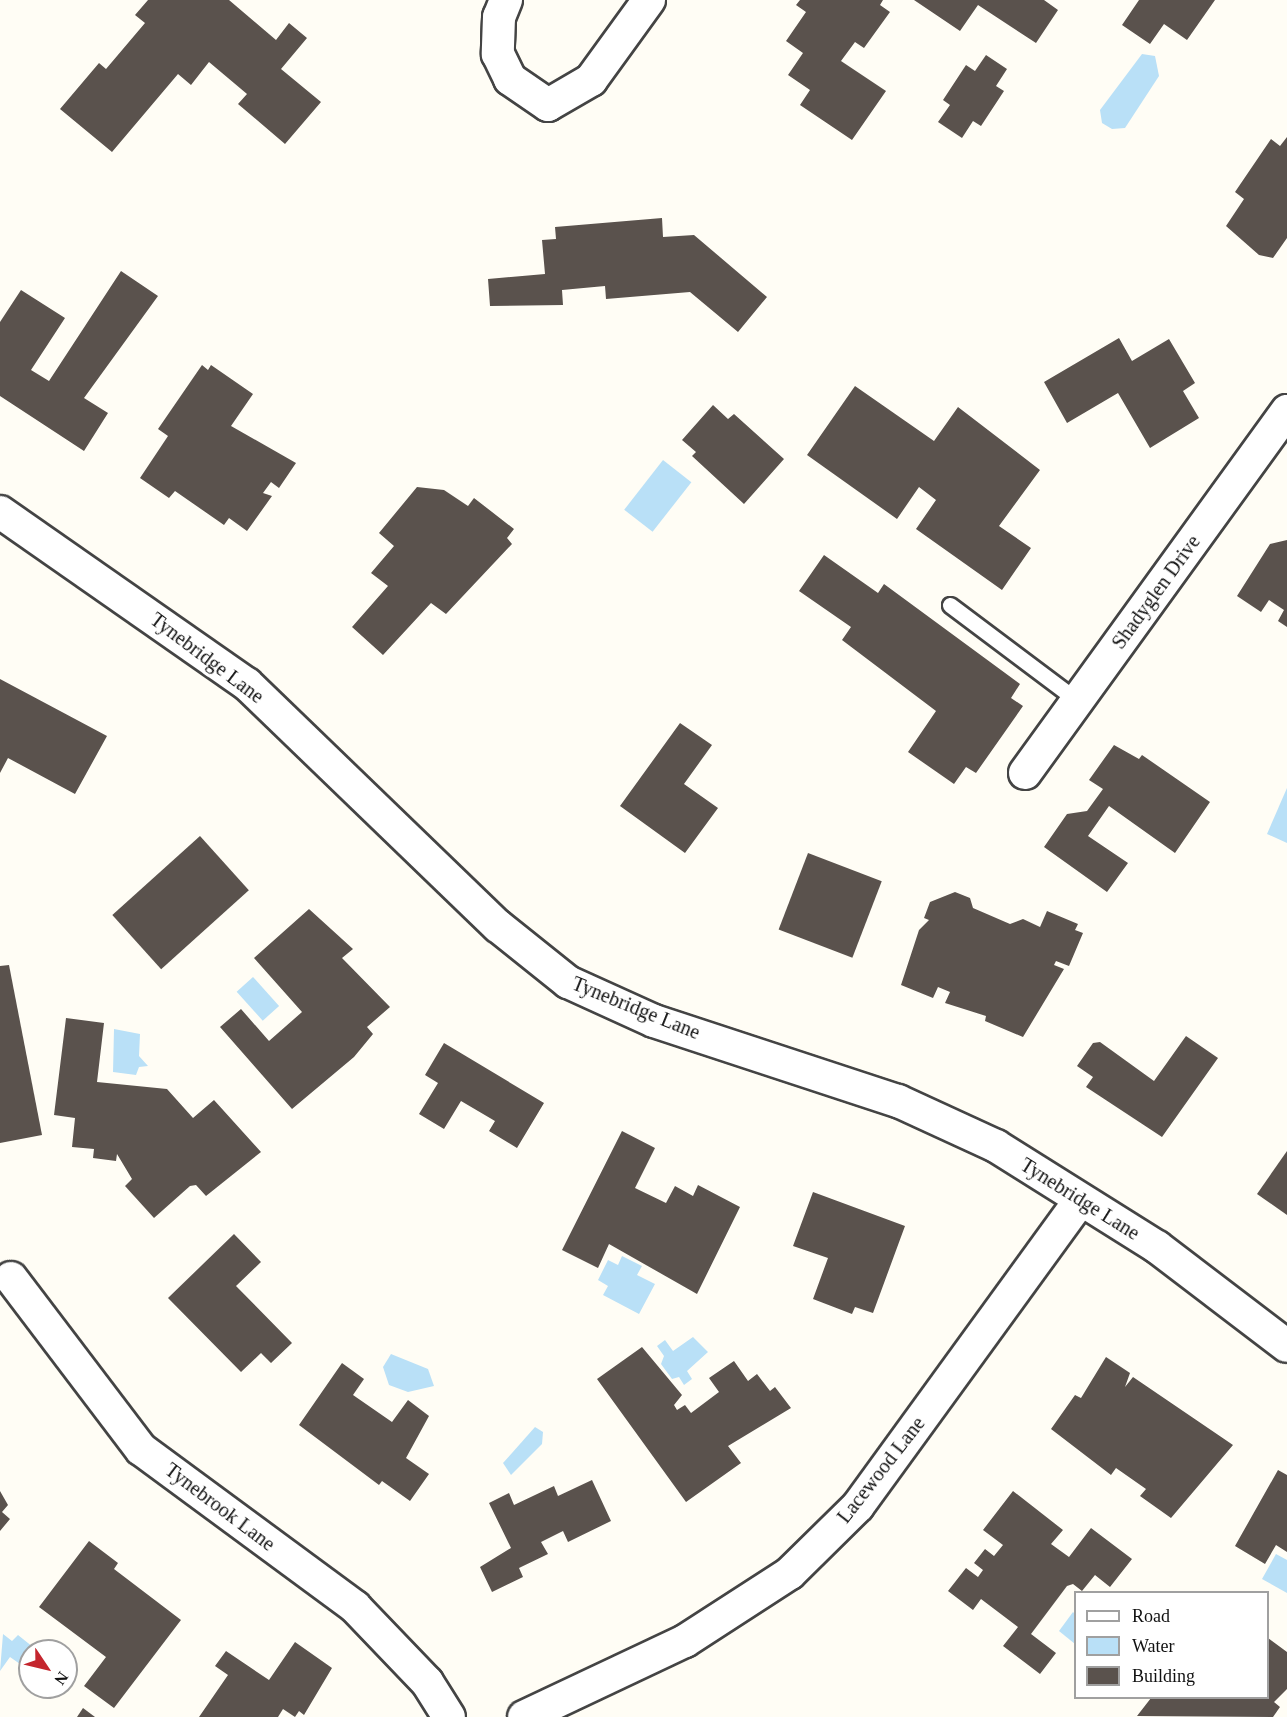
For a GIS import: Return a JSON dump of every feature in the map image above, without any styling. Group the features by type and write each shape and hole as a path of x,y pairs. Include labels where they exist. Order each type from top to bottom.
{"street":[{"path":"506,0 499,17 498,54 510,79 548,105 591,80 650,0"},
{"name":"Shadyglen Drive","path":"1025,774 1287,411"},
{"name":"Tynebridge Lane","path":"0,512 248,684 498,926 568,982 654,1021 898,1101 996,1146 1079,1202 1157,1247 1287,1346"},
{"name":"Lacewood Lane","path":"524,1717 685,1641 790,1573 858,1506 1079,1202"},
{"name":"Tynebrook Lane","path":"11,1278 141,1449 355,1607 427,1682 448,1717"}],"lane":[{"path":"950,605 1078,701"}],"water":[{"path":"1142,54 1155,56 1159,76 1125,128 1112,129 1102,123 1100,110"},
{"path":"663,460 691,482 653,532 624,510"},
{"path":"1287,788 1287,843 1267,834"},
{"path":"253,977 279,1006 263,1021 237,992"},
{"path":"114,1029 140,1034 139,1056 148,1066 139,1067 136,1075 113,1072"},
{"path":"622,1256 642,1266 637,1275 655,1284 639,1314 603,1295 608,1286 598,1280 608,1260 618,1265"},
{"path":"693,1337 708,1352 687,1371 692,1379 684,1385 679,1377 672,1379 661,1364 664,1356 657,1346 665,1340 673,1351"},
{"path":"391,1354 428,1369 434,1386 408,1392 389,1385 383,1367"},
{"path":"535,1427 543,1432 542,1444 511,1475 503,1463"},
{"path":"1276,1554 1287,1560 1287,1593 1262,1579"},
{"path":"1073,1612 1074,1643 1059,1631"},
{"path":"3,1634 12,1641 18,1635 23,1639 18,1639 18,1663 10,1657 0,1671"}],"building":[{"path":"148,0 229,0 276,40 289,23 307,38 281,69 321,102 285,144 238,104 247,94 209,62 191,85 178,74 112,152 60,109 99,63 106,69 145,23 135,15"},
{"path":"800,0 883,0 880,5 890,12 864,48 855,42 841,61 886,91 852,140 800,105 810,90 788,75 803,53 786,41 806,12 796,5"},
{"path":"914,0 1044,0 1058,10 1036,43 978,5 960,31"},
{"path":"1139,0 1215,0 1187,40 1164,24 1150,44 1122,25"},
{"path":"986,55 1007,69 996,86 1004,91 981,126 973,121 962,138 938,122 950,105 943,100 966,65 975,71"},
{"path":"1287,137 1287,238 1273,258 1259,255 1226,226 1244,199 1235,192 1271,139 1280,146"},
{"path":"662,218 663,237 694,235 767,297 738,332 690,292 606,299 605,286 562,290 563,305 490,306 488,279 545,274 542,240 556,239 555,227"},
{"path":"121,271 158,296 84,398 108,413 84,451 0,396 0,322 21,290 65,318 31,370 49,381"},
{"path":"1119,338 1132,361 1169,339 1195,383 1183,391 1199,418 1150,448 1118,393 1067,423 1044,382"},
{"path":"202,365 208,370 211,365 253,394 231,426 296,463 279,488 271,482 263,493 272,496 247,531 229,518 224,525 175,491 169,498 140,478 168,436 158,429"},
{"path":"855,386 934,441 958,407 1040,470 999,526 1031,548 1002,590 916,529 936,500 919,487 897,519 807,455"},
{"path":"713,405 728,419 734,414 784,459 744,504 692,456 696,452 682,440"},
{"path":"417,487 444,490 468,506 474,498 514,529 507,538 512,544 446,614 431,603 383,655 352,627 388,586 371,573 394,546 379,533"},
{"path":"1287,540 1287,627 1278,621 1284,610 1269,600 1261,612 1237,596 1270,544"},
{"path":"824,555 878,593 884,584 1020,684 1011,698 1023,706 976,773 966,767 954,784 908,752 936,711 842,640 851,627 799,591"},
{"path":"0,679 107,736 75,794 8,758 0,773"},
{"path":"680,723 712,745 684,784 718,808 685,853 620,806"},
{"path":"1114,745 1139,759 1142,755 1210,802 1175,853 1109,806 1088,836 1128,863 1107,892 1044,847 1067,814 1087,811 1103,789 1089,780"},
{"path":"200,836 249,890 161,969 112,915"},
{"path":"808,853 882,881 852,958 779,930"},
{"path":"955,892 970,898 973,908 1010,924 1023,919 1040,927 1047,911 1078,924 1075,930 1083,933 1069,966 1056,961 1054,965 1064,969 1023,1037 985,1021 986,1016 945,1003 950,992 938,987 933,998 901,985 919,930 929,920 924,918 930,902"},
{"path":"309,909 353,949 342,958 390,1007 367,1027 373,1034 354,1057 292,1109 220,1027 241,1009 269,1041 302,1012 254,958"},
{"path":"9,965 42,1135 0,1143 0,966"},
{"path":"66,1018 104,1023 97,1082 167,1089 193,1118 214,1100 261,1152 206,1196 196,1185 190,1186 154,1218 125,1186 132,1179 117,1154 116,1161 93,1158 94,1149 72,1147 75,1118 54,1115"},
{"path":"1186,1036 1218,1058 1162,1137 1086,1087 1093,1077 1077,1066 1093,1043 1100,1042 1154,1081"},
{"path":"444,1043 544,1103 517,1148 489,1131 495,1121 461,1101 444,1129 419,1114 438,1083 425,1075"},
{"path":"622,1131 655,1148 635,1188 666,1203 675,1186 693,1196 698,1185 740,1207 697,1294 609,1244 598,1268 562,1250"},
{"path":"1287,1151 1287,1215 1257,1194"},
{"path":"813,1192 905,1226 873,1313 855,1307 852,1314 813,1299 828,1258 793,1246"},
{"path":"234,1234 261,1262 236,1286 292,1343 271,1363 261,1353 241,1372 168,1298"},
{"path":"642,1347 682,1395 674,1405 677,1410 685,1405 691,1413 719,1392 709,1378 734,1361 748,1381 757,1374 770,1391 775,1387 791,1408 728,1446 741,1463 686,1502 597,1379"},
{"path":"1106,1357 1130,1373 1125,1387 1133,1377 1233,1445 1171,1518 1140,1496 1146,1489 1116,1468 1111,1475 1051,1429 1075,1395 1081,1398"},
{"path":"342,1363 364,1379 353,1395 392,1422 408,1400 429,1416 406,1458 429,1474 410,1501 382,1481 379,1485 299,1425"},
{"path":"1278,1470 1287,1475 1287,1552 1276,1545 1265,1564 1235,1546"},
{"path":"592,1480 611,1521 568,1542 563,1531 541,1542 548,1554 519,1568 523,1577 492,1592 480,1567 511,1548 489,1503 509,1493 514,1505 554,1486 558,1496"},
{"path":"0,1491 8,1505 2,1512 10,1519 0,1531"},
{"path":"1013,1491 1063,1530 1051,1544 1069,1557 1091,1528 1132,1559 1110,1587 1095,1575 1082,1591 1073,1584 1067,1586 1031,1634 1056,1653 1040,1674 1003,1646 1018,1627 981,1599 973,1610 948,1591 966,1568 978,1577 983,1570 974,1563 985,1549 994,1556 1003,1545 983,1530"},
{"path":"89,1541 118,1563 114,1569 181,1620 114,1708 84,1686 106,1657 39,1607"},
{"path":"1269,1639 1287,1652 1287,1689 1274,1702 1280,1707 1273,1717 1137,1716 1150,1699 1269,1699"},
{"path":"295,1642 332,1668 304,1715 299,1711 295,1717 283,1709 278,1717 199,1717 228,1675 215,1666 226,1651 269,1680"},
{"path":"83,1708 95,1717 77,1717"}]}
